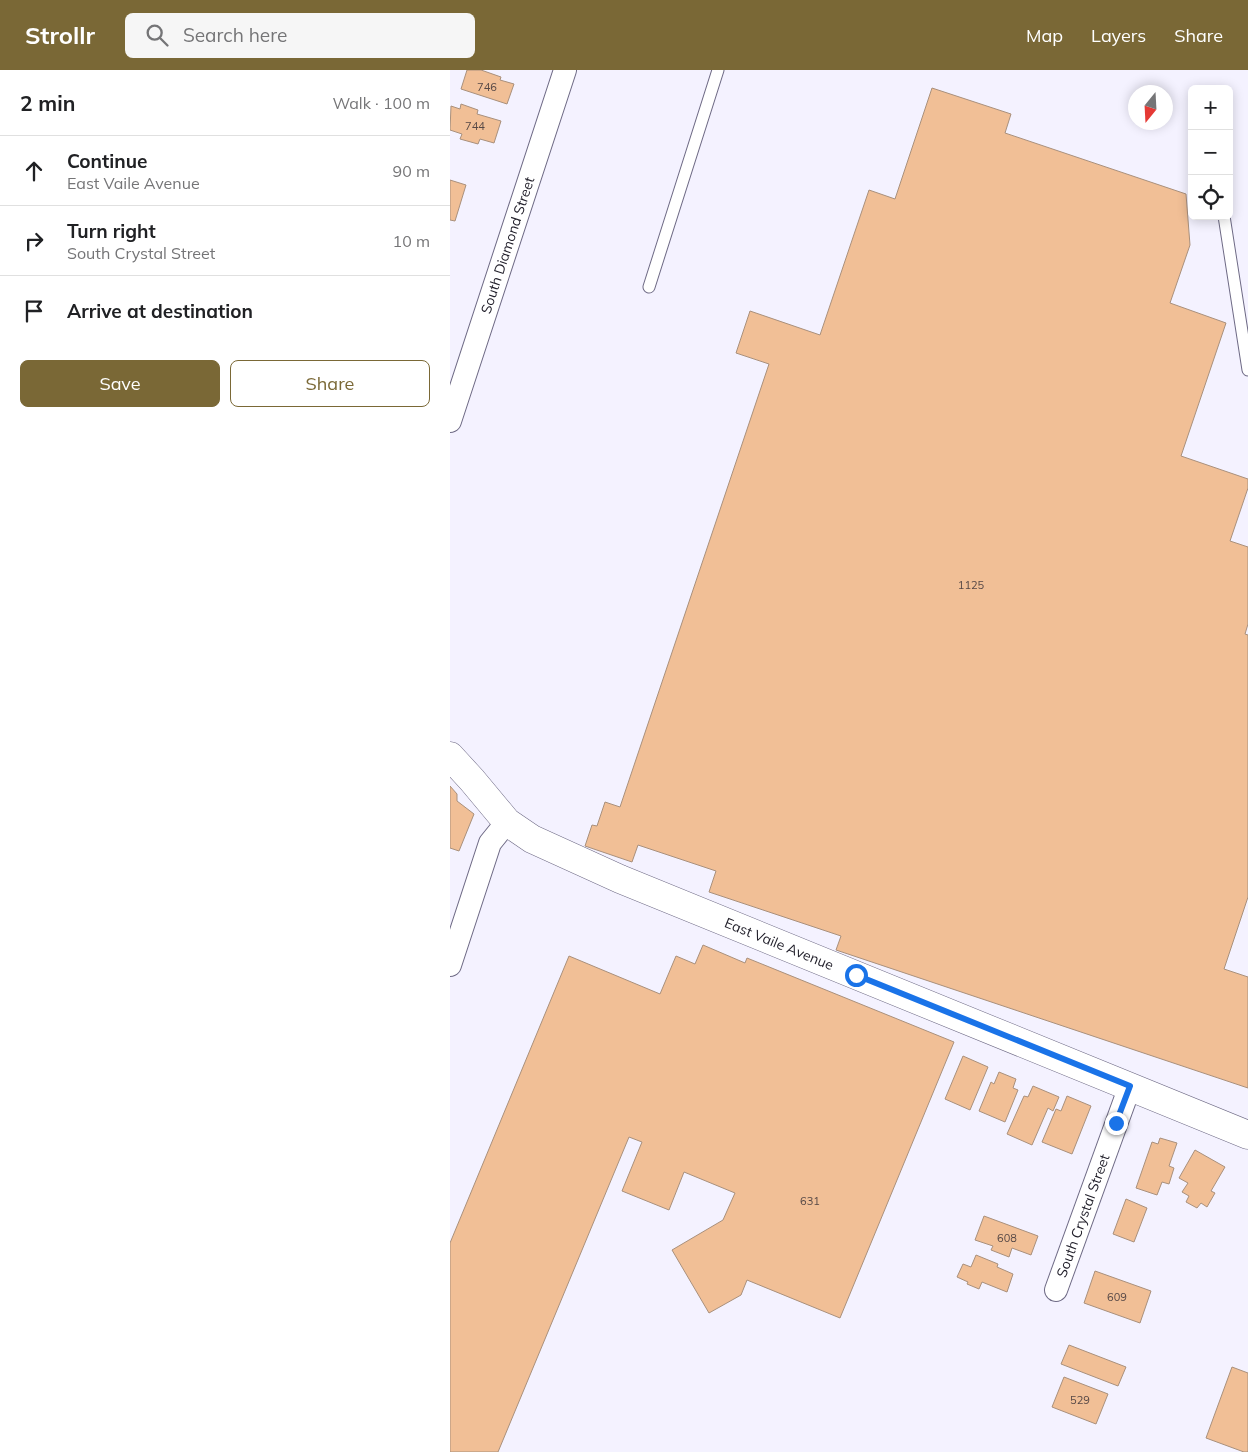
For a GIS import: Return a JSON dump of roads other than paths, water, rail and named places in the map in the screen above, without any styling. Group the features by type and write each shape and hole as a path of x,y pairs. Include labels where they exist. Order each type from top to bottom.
{"street":[{"name":"South Diamond Street","path":"450,421 565,70"},
{"name":"East Vaile Avenue","path":"450,756 507,822 532,839 620,879 1248,1135"},
{"path":"450,965 490,843 507,822"},
{"name":"South Crystal Street","path":"1056,1290 1130,1086"}],"lane":[{"path":"650,287 718,70"},
{"path":"1225,220 1248,370"}]}
